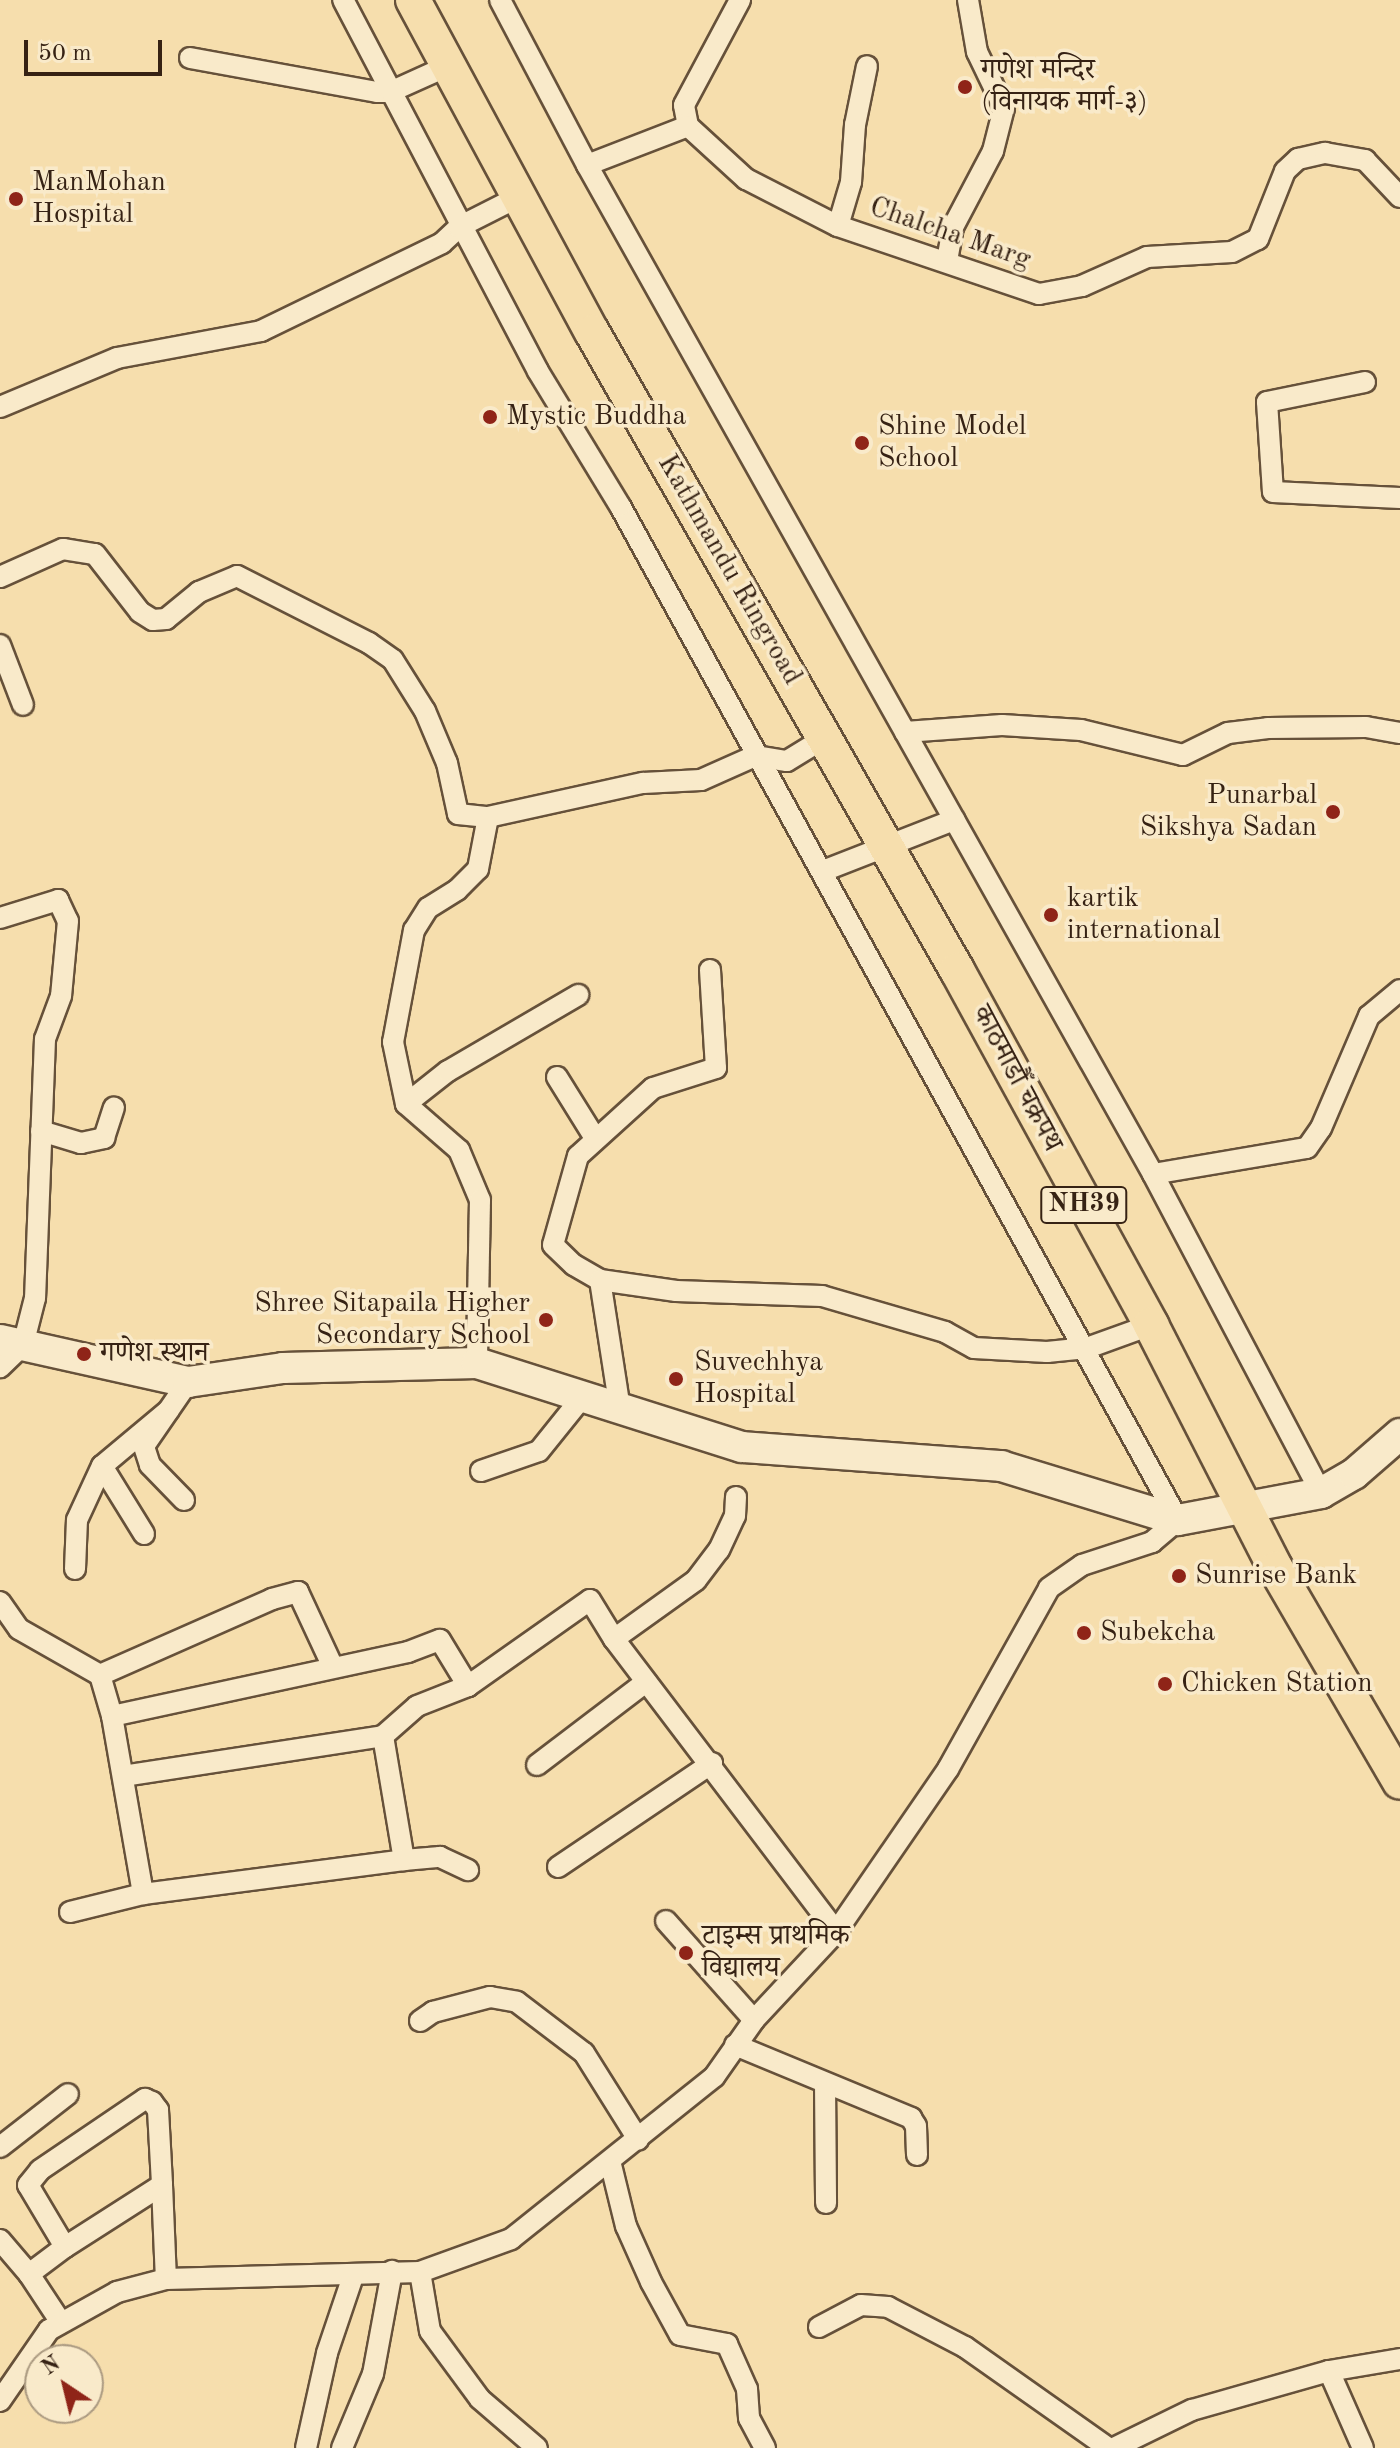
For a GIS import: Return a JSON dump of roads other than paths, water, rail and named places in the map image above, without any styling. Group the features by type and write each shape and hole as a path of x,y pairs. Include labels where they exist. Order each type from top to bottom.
{"highway":[{"name":"Kathmandu Ringroad","path":"413,0 592,332 826,737 884,846"},
{"name":"काठमाडाैँ चक्रपथ","path":"884,846 1151,1325 1276,1569 1400,1782"}],"main road":[{"path":"12,1343 188,1382 283,1368 477,1363 742,1447 1001,1466 1178,1520 1246,1510 1321,1493 1354,1474 1400,1434"}],"street":[{"path":"0,2401 60,2321 117,2292 166,2279 420,2272 511,2239 714,2077 754,2020 836,1932 948,1769 1049,1588 1082,1565 1152,1542 1178,1520 1087,1348 823,871 755,756 620,506 459,227 343,0"},
{"path":"500,0 587,165 1153,1174 1321,1493"},
{"path":"587,165 688,126 684,105 688,94 740,0"},
{"path":"947,261 953,227 993,151 1004,108 977,52 968,0"},
{"path":"190,58 390,92 450,65"},
{"path":"838,226 851,182 855,125 867,66"},
{"name":"Chalcha Marg","path":"688,126 746,179 838,226 1039,294 1082,286 1147,257 1232,252 1258,239 1265,228 1285,171 1298,159 1325,153 1365,160 1400,197"},
{"path":"0,407 117,358 261,331 442,243 459,227 520,196"},
{"path":"1365,382 1267,402 1273,492 1400,498"},
{"path":"0,577 63,549 95,554 140,612 153,620 166,619 199,592 237,576 393,660 425,711 447,763 458,814 488,817 643,783 701,780 755,756 787,761 826,737"},
{"path":"0,645 23,705"},
{"path":"905,732 1002,725 1081,730 1183,755 1228,733 1268,728 1366,727 1400,733"},
{"path":"477,1363 480,1200 459,1150 406,1104 393,1042 414,930 428,908 457,890 478,869 488,817"},
{"path":"823,871 954,820"},
{"path":"0,918 58,900 68,921 61,996 45,1039 35,1298 0,1367"},
{"path":"710,970 716,1068 653,1088 578,1156 553,1245 600,1280 676,1291 822,1296 945,1332 974,1348 1047,1352 1087,1348 1151,1325"},
{"path":"1153,1174 1307,1148 1321,1128 1369,1016 1400,990"},
{"path":"406,1104 448,1071 578,995"},
{"path":"557,1077 595,1138"},
{"path":"41,1131 81,1143 104,1138 114,1108"},
{"path":"600,1280 620,1409"},
{"path":"184,1500 150,1465 144,1446 188,1382"},
{"path":"481,1471 539,1451 584,1395"},
{"path":"75,1569 77,1520 102,1466 169,1410"},
{"path":"102,1466 144,1534"},
{"path":"614,1639 696,1580 719,1550 735,1516 736,1497"},
{"path":"100,1675 272,1599 298,1592 332,1665"},
{"path":"123,1776 383,1736 417,1706 468,1686 590,1600 614,1639 712,1763 836,1932"},
{"path":"0,1602 9,1632 100,1675 112,1716 143,1894"},
{"path":"112,1716 332,1665 408,1652 440,1640 468,1686"},
{"path":"537,1765 646,1682"},
{"path":"383,1736 404,1860"},
{"path":"558,1867 712,1763"},
{"path":"70,1912 143,1894 404,1860 440,1857 468,1870"},
{"path":"666,1921 754,2020"},
{"path":"420,2021 433,2012 490,1997 517,2002 584,2053 638,2139"},
{"path":"735,2045 911,2118 916,2126 917,2155"},
{"path":"825,2083 826,2203"},
{"path":"0,2147 68,2094"},
{"path":"65,2247 28,2185 40,2170 145,2099 158,2110 166,2279"},
{"path":"610,2161 626,2226 651,2282 680,2335 727,2344 747,2389 749,2418 765,2448"},
{"path":"29,2274 65,2247 162,2185"},
{"path":"0,2240 29,2274 60,2321"},
{"path":"342,2448 373,2374 392,2271"},
{"path":"420,2272 430,2331 480,2399 537,2448"},
{"path":"306,2448 327,2353 353,2276"},
{"path":"819,2327 861,2305 888,2307 965,2347 1111,2448 1192,2410 1329,2371 1400,2359"},
{"path":"1329,2371 1363,2448"}],"place":[{"name":"गणेश मन्दिर (विनायक मार्ग-३)","path":"965,87"},
{"name":"ManMohan Hospital","path":"16,199"},
{"name":"Mystic Buddha","path":"490,417"},
{"name":"Shine Model School","path":"862,443"},
{"name":"Punarbal Sikshya Sadan","path":"1333,812"},
{"name":"kartik international","path":"1051,915"},
{"name":"Shree Sitapaila Higher Secondary School","path":"546,1320"},
{"name":"गणेश स्थान","path":"84,1354"},
{"name":"Suvechhya Hospital","path":"676,1379"},
{"name":"Sunrise Bank","path":"1179,1576"},
{"name":"Subekcha","path":"1084,1633"},
{"name":"Chicken Station","path":"1165,1684"},
{"name":"टाइम्स प्राथमिक विद्यालय","path":"686,1953"}]}
